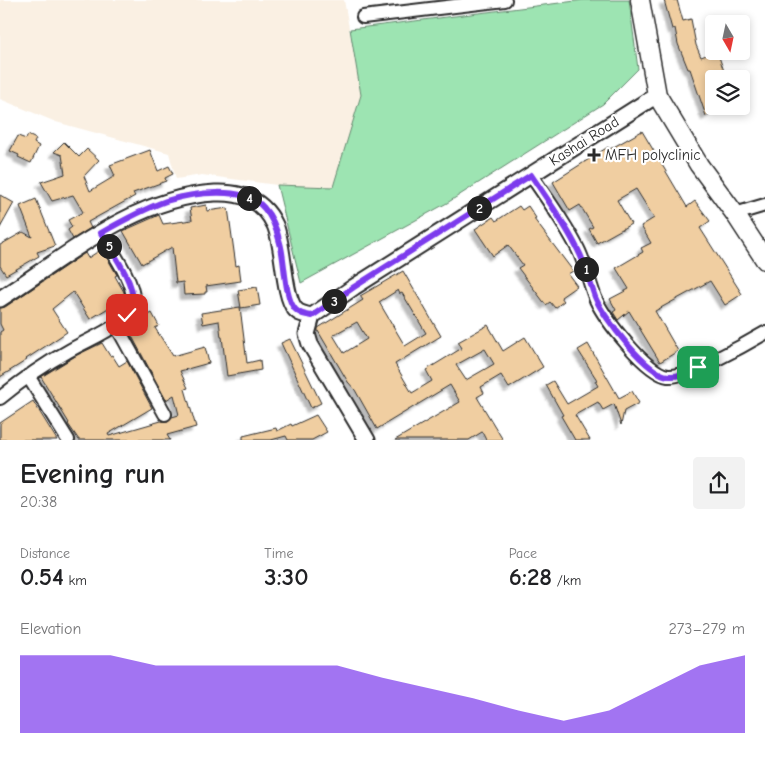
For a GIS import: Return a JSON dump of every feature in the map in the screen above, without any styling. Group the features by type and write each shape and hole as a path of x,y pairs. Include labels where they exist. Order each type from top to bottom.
{"main road":[{"path":"640,0 657,95 699,166 735,214 765,260"}],"street":[{"path":"364,17 505,0"},
{"name":"Kashai Road","path":"312,316 354,287 657,95"},
{"path":"531,175 561,219 578,249 595,298 604,315 638,355 656,372 668,376 679,376 723,356 765,333"},
{"path":"0,299 101,233 134,215 167,201 196,194 224,193 243,195 263,207 274,224 281,245 288,293 294,309 301,314 312,316 307,334 310,344 367,440"},
{"path":"735,214 765,205"},
{"path":"0,398 28,376 66,352 116,325 127,315 133,304 129,282 101,233"},
{"path":"116,325 165,414"},
{"path":"28,376 68,440"}],"shaded area":[{"path":"0,0 344,0 361,95 333,187 277,185 202,175 176,179 169,153 56,122 0,99"}],"green space":[{"path":"584,0 629,0 638,69 603,104 447,203 301,283 277,185 333,187 361,95 350,29"}],"building":[{"path":"664,0 677,0 683,21 691,19 696,45 701,57 705,56 705,60 720,60 724,70 705,70 705,113 690,69 688,69 678,44 675,28 672,29"},
{"path":"642,131 687,207 695,201 710,221 700,228 742,294 725,305 710,281 655,311 678,351 660,362 629,311 618,320 613,312 616,310 610,299 629,289 616,268 643,252 641,248 651,243 641,226 654,218 636,189 617,200 631,224 597,243 589,229 593,227 580,205 570,211 553,182 608,147 610,149"},
{"path":"28,135 36,139 34,143 39,146 31,163 10,151 18,136 26,139"},
{"path":"64,142 79,157 87,149 99,160 84,176 90,191 115,176 110,165 150,150 158,171 169,166 173,174 165,178 166,181 133,193 135,196 88,222 91,228 73,239 68,230 72,227 68,220 83,212 73,195 52,201 41,182 65,174 62,155 54,152"},
{"path":"0,195 14,203 0,228"},
{"path":"36,199 55,246 37,252 39,256 6,275 0,266 0,245 23,232 32,237 20,206"},
{"path":"206,205 207,211 228,208 236,266 239,265 241,281 206,286 207,292 205,294 184,295 183,282 176,283 172,247 142,264 123,231 159,215 163,224 192,220 190,208"},
{"path":"519,206 522,210 528,206 536,218 534,219 573,271 568,274 577,286 561,297 564,301 555,308 550,302 546,305 518,268 523,265 508,245 493,256 475,229 493,217 496,221"},
{"path":"102,249 117,275 115,276 124,292 125,298 90,319 73,292 52,309 67,332 0,377 0,332 3,330 0,324 0,308 5,307 85,253 88,258"},
{"path":"403,271 441,336 395,364 412,393 432,381 426,370 462,348 458,342 488,325 503,351 525,337 543,367 509,388 501,375 481,387 484,393 477,397 503,440 486,440 482,432 469,440 395,440 460,402 450,385 377,429 318,331 318,328 363,300 360,296","holes":["398,290 400,294 402,293 426,333 405,346 379,302","357,322 367,339 344,353 333,335","485,349 494,364 466,380 456,365"]},
{"path":"257,287 260,305 241,308 238,290"},
{"path":"240,307 247,363 260,360 261,370 227,376 219,321 203,324 201,313"},
{"path":"152,313 159,326 155,328 173,356 205,347 209,363 180,371 188,388 185,389 196,427 167,435 170,440 79,440 41,377 77,355 102,343 119,366 127,361 152,408 108,434 109,436 161,421 168,421 172,417 179,415 174,395 166,400 127,327"},
{"path":"290,339 321,403 311,408 281,343"},
{"path":"588,344 619,398 632,391 639,403 624,411 621,425 614,404 603,410 598,402 575,415 590,440 575,440 546,385 553,381 567,404 598,386 595,381 597,380 578,350"},
{"path":"33,401 57,440 0,440 0,423"},
{"path":"316,415 327,432 312,440 288,440 286,436 271,440 243,440 243,436 276,428 277,431"}],"place":[{"name":"MFH polyclinic","path":"594,155"}],"route":[{"path":"127,315 133,304 129,282 101,233 134,215 167,201 196,194 224,193 243,195 263,207 274,224 281,245 288,293 294,309 301,314 312,316 354,287 531,175 561,219 578,249 595,298 604,315 618,333 656,372 668,376 679,376 698,367"}]}
